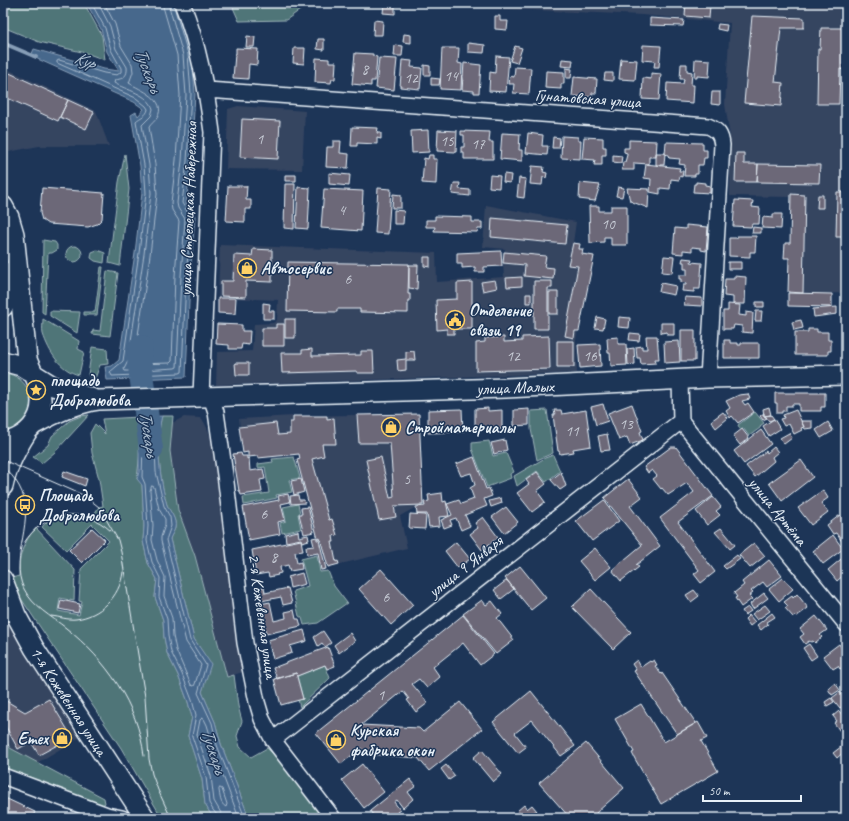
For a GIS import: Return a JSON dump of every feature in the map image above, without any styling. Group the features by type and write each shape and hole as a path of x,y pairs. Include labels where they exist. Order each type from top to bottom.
{"main road":[{"path":"3,206 12,226 15,241 27,359 40,389 41,399 38,418 18,446 10,463 3,486"},
{"path":"3,307 10,288 15,241"},
{"path":"3,361 21,366 39,379 53,386 98,400"},
{"name":"улица Малых","path":"98,400 499,388 708,378 846,375"},
{"path":"3,442 17,438 60,411 98,400"},
{"name":"1-я Кожевенная улица","path":"3,580 16,616 34,648 145,818"}],"street":[{"name":"улица Стрелецкая Набережная","path":"182,3 201,60 207,90 212,132 198,397"},
{"name":"Гунатовская улица","path":"207,90 708,126 716,130 721,136 722,145 708,378"},
{"path":"680,380 681,421"},
{"name":"2-я Кожевенная улица","path":"198,397 216,412 226,482 245,643 252,682 262,719 273,740 333,818"},
{"name":"улица Артёма","path":"681,421 846,624"},
{"name":"улица 9 Января","path":"273,740 681,421"},
{"path":"3,776 107,814 122,818"}],"shaded area":[{"path":"440,3 846,3 846,293 790,294 793,197 730,196 730,137 725,104 730,23 642,15 440,6"},
{"path":"3,67 96,111 109,146 39,146 3,153"},
{"path":"238,106 305,111 302,170 226,169 228,109"},
{"path":"486,205 576,222 573,243 580,244 579,249 583,249 582,254 594,256 576,340 577,373 216,385 217,352 252,351 254,324 273,323 277,320 278,300 218,298 220,245 436,253 437,282 504,277 503,263 505,249 483,247"},
{"path":"419,414 423,505 418,506 400,516 407,548 328,567 320,539 318,539 297,460 300,459 299,454 258,458 257,456 248,457 248,452 243,453 239,419 293,416"},
{"path":"184,417 200,418 204,422 209,432 218,472 246,671 227,677 195,556 178,510 170,451 172,423"},
{"path":"3,609 38,673 82,736 37,763 10,748 3,736"}],"green space":[{"path":"3,3 86,3 85,5 102,36 105,60 86,53 39,42 3,27"},
{"path":"231,3 310,3 286,20 239,21"},
{"path":"125,154 129,189 120,266 109,263 119,182"},
{"path":"43,240 55,242 57,245 57,250 52,253 48,253 45,314 42,312"},
{"path":"74,246 80,248 82,254 80,260 74,262 68,260 66,254 68,248"},
{"path":"97,250 105,253 104,263 95,261 91,258 92,252"},
{"path":"101,267 103,267 97,315 84,315 84,312 95,312"},
{"path":"107,271 118,273 110,336 92,334 93,330 100,331"},
{"path":"50,311 80,312 77,333 50,316"},
{"path":"43,319 79,341 78,349 84,352 79,375 66,369 52,354 43,334"},
{"path":"92,347 107,349 108,364 100,365 94,381 88,375"},
{"name":"площадь Добролюбова","path":"3,373 15,376 24,383 29,393 30,403 29,413 23,423 15,430 3,433"},
{"path":"547,410 553,453 537,460 531,429 531,411"},
{"path":"755,412 764,423 749,436 743,428 740,429 738,425"},
{"path":"89,415 55,452 42,463 33,457 48,445 52,436 69,421 81,416"},
{"path":"162,416 173,416 170,451 178,510 195,556 227,677 234,675 238,706 242,721 237,736 240,747 251,757 267,748 276,757 323,818 249,818 221,744 215,722 202,692 210,664 194,639 170,539 175,529 175,525 164,496 160,473 159,436"},
{"path":"139,417 140,423 145,428 142,434 137,479 142,484 144,526 143,541 148,563 157,579 155,597 163,620 167,653 178,675 192,717 188,736 202,779 205,804 215,818 162,818 121,748 20,597 12,578 19,576 19,562 22,550 31,533 36,528 75,570 74,601 60,598 58,611 79,615 82,602 79,601 81,569 109,541 92,524 66,550 42,527 47,522 58,516 78,515 91,518 99,507 103,506 99,479 92,453 90,433 95,424 105,434 102,419"},
{"path":"489,441 493,456 506,453 514,472 510,474 511,478 487,487 472,449 472,443"},
{"path":"553,455 560,471 546,482 537,471 517,486 514,476"},
{"path":"294,457 300,478 289,480 292,492 276,495 277,498 244,505 243,497 269,493 265,467 258,468 258,464 273,462 272,459"},
{"path":"298,504 301,529 282,533 280,523 286,521 283,507"},
{"path":"317,555 320,572 328,571 334,586 347,603 318,623 304,625 302,618 299,616 293,591 308,586 301,559"},
{"path":"325,665 330,678 300,707 298,700 303,699 297,676"},
{"path":"3,736 10,748 104,798 105,803 101,806 3,772"}],"water":[{"path":"90,3 176,3 192,53 195,94 191,161 186,204 195,216 190,277 186,377 107,380 105,367 112,366 119,360 135,253 142,193 140,166 131,115 136,112 138,116 144,109 134,102 31,56 34,49 104,69 119,71 107,52 101,29 88,6"},
{"path":"162,416 159,436 160,473 164,496 175,525 175,529 170,539 194,639 211,664 202,692 215,722 221,744 249,818 215,818 205,804 202,779 188,736 192,717 178,675 167,653 163,620 155,597 157,579 148,563 143,541 144,526 142,485 137,479 139,472 139,444 145,428 140,423 139,417"}],"building":[{"path":"686,3 710,5 709,18 685,16"},
{"path":"384,4 395,5 395,14 383,13"},
{"path":"495,16 500,16 500,21 508,21 507,30 495,29"},
{"path":"752,16 804,18 804,28 781,28 775,82 783,83 781,106 744,103"},
{"path":"650,18 684,20 683,26 650,25"},
{"path":"374,20 383,21 382,35 373,35"},
{"path":"718,24 727,25 726,31 717,29"},
{"path":"821,28 844,28 843,70 840,69 839,104 817,104 818,49 820,49"},
{"path":"404,34 411,35 411,43 403,42"},
{"path":"247,36 255,37 254,47 246,47"},
{"path":"318,39 324,39 324,50 317,49"},
{"path":"468,43 485,45 484,53 468,52"},
{"path":"395,45 403,46 402,56 394,56"},
{"path":"643,45 661,46 659,67 654,67 655,61 642,60"},
{"path":"515,46 522,48 517,63 510,61"},
{"path":"236,48 258,49 257,65 249,64 248,79 233,78"},
{"path":"294,48 305,48 304,64 293,63"},
{"path":"442,48 459,48 458,63 462,64 461,90 440,89"},
{"path":"355,53 373,54 373,56 377,57 375,81 371,81 371,86 352,84"},
{"path":"496,56 509,57 506,92 489,91 490,72 495,73"},
{"path":"316,58 329,59 329,62 336,62 335,79 332,79 331,83 315,82"},
{"path":"379,58 397,59 394,90 376,88"},
{"path":"562,59 573,60 572,67 561,66"},
{"path":"621,59 637,60 635,80 619,79"},
{"path":"695,59 710,60 709,77 697,76 697,78 694,78"},
{"path":"402,60 412,61 411,67 422,68 420,89 400,87"},
{"path":"464,63 481,65 479,93 462,90"},
{"path":"681,64 687,64 687,71 692,72 691,85 694,85 693,103 666,101 667,83 683,84 684,79 680,79"},
{"path":"424,65 430,66 430,75 424,75"},
{"path":"515,67 531,68 529,94 513,93 514,84 509,84 510,76 514,77"},
{"path":"566,68 572,69 571,78 566,78"},
{"path":"3,70 68,100 58,121 3,96"},
{"path":"546,71 564,72 564,84 561,84 561,89 545,88"},
{"path":"605,73 613,73 613,81 604,80"},
{"path":"651,73 661,74 659,100 642,99 643,78 651,79"},
{"path":"574,77 597,79 596,93 592,93 592,97 572,96"},
{"path":"431,78 440,79 439,85 431,85"},
{"path":"712,92 720,92 720,105 711,104"},
{"path":"68,100 94,112 86,129 60,117"},
{"path":"242,119 280,121 278,159 240,157"},
{"path":"352,127 378,128 377,133 381,133 381,139 377,138 377,144 357,143 357,146 351,146"},
{"path":"428,130 429,152 412,153 411,131"},
{"path":"438,130 457,131 456,152 437,151"},
{"path":"461,131 490,132 489,142 493,142 493,159 464,159 464,152 461,152 461,147 464,147 464,135 461,135"},
{"path":"502,133 520,134 519,150 522,150 522,161 500,159"},
{"path":"528,133 543,135 542,146 548,146 547,155 526,153"},
{"path":"562,136 578,137 578,141 581,141 580,159 561,158"},
{"path":"553,137 560,138 559,148 552,148"},
{"path":"584,137 603,138 603,147 606,147 606,155 602,155 602,165 594,165 595,160 582,159"},
{"path":"629,140 657,141 656,157 649,157 649,164 634,163 634,170 622,170 623,162 625,162 627,155 627,153 624,152 624,148 629,148"},
{"path":"333,141 341,141 340,153 349,154 348,168 326,167 327,147 333,147"},
{"path":"666,142 703,143 703,150 707,150 707,158 704,158 703,165 698,165 698,174 695,174 695,176 684,176 685,165 679,164 680,159 669,158 668,155 665,154"},
{"path":"656,153 665,153 664,165 656,165"},
{"path":"736,153 744,153 744,164 758,164 757,182 735,182"},
{"path":"429,155 433,155 433,159 437,159 436,184 422,183 424,158 428,159"},
{"path":"613,155 622,156 621,163 613,162"},
{"path":"646,164 680,168 679,171 683,171 682,177 680,176 679,180 671,179 670,189 660,188 660,194 650,192 651,179 644,178"},
{"path":"758,164 820,165 819,183 757,182"},
{"path":"532,166 544,167 543,172 547,173 546,178 543,177 542,185 530,184"},
{"path":"329,173 350,175 349,186 329,184"},
{"path":"504,174 511,175 510,183 503,182"},
{"path":"285,175 296,175 296,181 285,181"},
{"path":"490,175 500,176 499,188 489,187"},
{"path":"519,178 526,179 524,198 517,197"},
{"path":"696,182 705,183 705,185 710,186 710,193 693,192 694,184 696,184"},
{"path":"454,183 460,183 459,189 470,190 470,196 452,194"},
{"path":"580,183 600,185 595,201 579,199"},
{"path":"285,184 295,184 294,229 284,228"},
{"path":"228,186 247,186 246,200 251,200 251,209 245,209 245,222 226,221"},
{"path":"298,187 310,188 308,229 296,228"},
{"path":"618,187 624,188 622,197 616,196"},
{"path":"42,188 104,193 102,219 97,224 88,227 48,224 42,220 40,213"},
{"path":"378,188 391,189 388,234 375,233"},
{"path":"627,188 649,189 648,208 630,201"},
{"path":"324,189 363,191 361,231 321,228"},
{"path":"837,192 846,192 846,237 836,237"},
{"path":"393,194 401,195 401,208 392,208"},
{"path":"791,194 805,195 803,293 788,292 789,258 784,258 785,243 790,243"},
{"path":"818,195 823,195 823,208 817,208"},
{"path":"735,200 753,201 752,207 760,208 759,224 752,224 751,227 733,226"},
{"path":"589,206 599,206 599,211 611,211 611,206 627,206 627,245 611,245 611,237 604,237 604,242 590,243"},
{"path":"394,210 404,211 403,224 394,224"},
{"path":"773,214 782,214 781,229 762,228 763,217 773,218"},
{"path":"435,216 472,217 472,222 482,222 482,229 478,229 477,232 434,231 435,227 426,227 426,220 435,220"},
{"path":"492,218 567,225 565,244 491,237"},
{"path":"686,225 708,227 706,251 701,250 701,248 692,247 692,251 683,250 683,254 673,253 675,228 686,229"},
{"path":"753,227 761,228 761,233 752,233"},
{"path":"737,236 756,236 755,252 750,252 750,257 729,256 729,238 737,238"},
{"path":"573,243 580,244 579,249 583,249 582,254 594,256 579,331 575,331 574,338 565,336 578,266 568,265"},
{"path":"253,249 272,250 272,282 246,281 246,297 221,296 221,281 233,281 234,255 252,256"},
{"path":"501,251 502,266 484,267 484,272 475,272 475,267 462,268 462,264 457,264 457,253"},
{"path":"504,252 546,256 544,267 554,268 553,279 524,276 525,265 503,263"},
{"path":"664,256 674,257 672,273 662,272"},
{"path":"424,257 430,257 430,267 424,266"},
{"path":"683,258 692,259 691,262 702,263 700,289 694,289 694,292 682,291 683,285 686,285 686,283 681,282 679,275 687,275 687,269 684,269 684,262 682,262"},
{"path":"288,262 409,264 408,294 410,294 410,301 408,301 408,313 360,312 360,309 337,309 337,312 287,311"},
{"path":"728,262 741,262 741,269 728,269"},
{"path":"409,265 418,265 417,289 409,288"},
{"path":"734,276 746,277 745,304 733,304 733,297 724,296 725,279 734,279"},
{"path":"522,277 522,286 507,287 506,278"},
{"path":"495,280 497,288 483,291 481,282"},
{"path":"534,281 552,281 552,288 548,288 548,329 534,329"},
{"path":"472,282 472,329 454,329 454,334 447,334 447,329 437,330 436,300 457,299 457,283"},
{"path":"661,283 676,286 674,295 659,292"},
{"path":"549,292 558,292 558,314 549,314"},
{"path":"788,293 832,294 832,307 788,306"},
{"path":"526,294 531,294 531,303 526,303"},
{"path":"685,297 702,298 702,306 684,305"},
{"path":"218,298 236,298 235,314 218,313"},
{"path":"756,302 764,302 764,307 756,307"},
{"path":"263,303 270,304 269,311 274,311 274,319 263,319"},
{"path":"728,304 740,305 739,315 746,316 746,312 753,313 752,333 742,332 742,326 734,325 733,329 723,329 723,311 728,311"},
{"path":"837,307 837,314 814,317 813,309"},
{"path":"756,311 762,311 761,321 755,321"},
{"path":"597,317 605,319 603,329 595,328"},
{"path":"619,317 630,318 629,328 618,327"},
{"path":"285,319 295,319 295,338 285,338"},
{"path":"801,320 803,328 794,330 792,322"},
{"path":"661,323 674,323 674,335 667,335 667,332 661,333"},
{"path":"217,324 242,325 242,331 250,331 249,345 242,344 241,349 229,349 229,345 216,344"},
{"path":"276,324 284,324 284,346 262,346 262,328 276,328"},
{"path":"808,329 817,329 817,332 828,332 828,340 831,340 831,351 828,351 828,355 795,355 795,332 808,332"},
{"path":"681,330 695,330 695,361 681,361"},
{"path":"630,333 640,334 639,341 629,340"},
{"path":"549,336 550,369 476,371 476,343 485,342 485,338 504,337 504,342 522,341 522,337"},
{"path":"646,336 657,336 659,359 655,359 656,363 641,364 640,358 637,358 636,347 642,346 642,349 647,349"},
{"path":"618,337 618,344 626,344 627,365 611,366 607,338"},
{"path":"724,340 730,340 730,343 738,343 738,345 741,345 741,343 759,343 759,358 724,358"},
{"path":"557,341 574,341 574,367 557,367"},
{"path":"679,341 680,362 665,363 664,342"},
{"path":"600,344 601,366 580,368 578,345"},
{"path":"634,348 635,364 628,365 627,349"},
{"path":"312,349 312,356 361,355 361,351 373,351 374,373 357,373 357,371 282,373 281,353 302,353 302,350"},
{"path":"414,351 415,360 406,360 406,370 398,371 397,360 406,359 406,352"},
{"path":"235,363 249,363 249,375 236,375"},
{"path":"775,393 825,393 825,407 821,407 821,411 799,411 799,404 792,404 792,406 786,406 786,411 777,413"},
{"path":"748,394 750,399 742,401 745,405 748,403 754,412 738,423 732,416 730,418 726,411 730,408 726,401 739,395"},
{"path":"603,404 608,421 596,425 591,407"},
{"path":"632,404 642,431 640,432 643,440 630,445 627,437 619,440 608,413"},
{"path":"769,407 771,415 764,416 763,409"},
{"path":"488,408 488,411 502,410 502,429 475,429 475,409"},
{"path":"462,409 463,432 428,433 428,410"},
{"path":"529,409 529,425 514,426 514,410"},
{"path":"554,410 561,410 562,414 586,410 591,446 573,449 574,452 560,454 558,451 553,415 555,415"},
{"path":"796,410 804,427 801,428 802,430 794,434 789,424 784,426 780,419 784,418 783,415"},
{"path":"723,412 728,418 716,428 711,421"},
{"path":"764,413 764,416 767,418 763,420 760,416"},
{"path":"419,414 423,505 394,506 396,517 379,520 366,460 381,457 390,498 394,497 390,443 359,443 357,415"},
{"path":"771,415 774,419 769,421 765,416"},
{"path":"293,416 327,416 327,419 334,418 336,444 322,444 324,456 312,459 329,520 332,519 337,535 333,536 334,542 332,542 336,562 338,561 339,564 328,567 320,538 318,539 297,460 300,459 299,454 258,458 258,456 248,457 248,452 243,453 239,427 276,423 278,435 290,434 290,422 293,422"},
{"path":"774,419 780,429 769,436 763,426"},
{"path":"801,421 812,421 812,428 805,429"},
{"path":"828,422 833,431 821,438 816,430"},
{"path":"742,429 749,438 740,445 733,436"},
{"path":"761,430 771,444 744,464 734,451"},
{"path":"789,433 792,438 784,444 780,438"},
{"path":"607,434 610,450 601,451 598,436"},
{"path":"505,440 507,450 494,454 491,443"},
{"path":"671,447 676,447 713,496 678,522 715,572 701,583 694,574 699,570 660,518 694,492 687,483 668,495 653,479 657,476 652,470 648,473 644,467"},
{"path":"774,447 778,452 772,457 774,461 755,477 746,466"},
{"path":"241,453 242,456 247,456 247,459 249,458 250,471 263,469 265,479 260,480 262,492 241,495 233,454"},
{"path":"474,457 486,489 489,488 492,496 484,499 487,506 465,515 470,526 461,530 456,518 450,520 452,525 444,528 441,520 452,515 447,504 459,500 461,504 474,499 470,488 475,485 471,473 461,476 456,464"},
{"path":"801,460 813,477 782,501 769,483"},
{"path":"64,471 87,479 85,486 62,477"},
{"path":"537,472 546,484 537,491 545,502 532,512 517,493 529,484 526,480"},
{"path":"561,472 566,486 560,490 551,480"},
{"path":"301,479 304,492 294,495 291,481"},
{"path":"628,479 642,497 630,506 660,546 636,565 639,567 621,581 612,570 642,545 604,498"},
{"path":"823,490 828,498 821,503 828,512 811,525 798,508"},
{"path":"442,493 443,502 446,501 449,516 439,517 440,526 429,527 427,514 417,514 416,507 425,506 424,502 429,501 428,495"},
{"path":"288,494 290,502 281,504 285,520 278,522 280,534 249,540 243,507 279,500 278,496"},
{"path":"298,495 299,500 304,500 305,503 291,504 290,496"},
{"path":"713,497 721,507 716,511 720,515 707,525 696,511"},
{"path":"501,498 502,503 491,507 489,501"},
{"path":"604,500 619,521 592,541 576,521"},
{"path":"308,507 314,532 304,534 299,514 302,514 301,508"},
{"path":"506,507 518,522 504,533 492,517"},
{"path":"410,514 426,515 425,529 409,528"},
{"path":"840,515 846,524 846,541 843,543 836,533 833,534 827,525"},
{"path":"483,517 498,537 482,550 470,534 478,528 475,523"},
{"path":"92,528 105,540 82,563 69,550"},
{"path":"721,528 735,545 730,549 715,532"},
{"path":"298,531 299,537 308,535 309,540 302,542 301,539 286,542 285,534"},
{"path":"833,535 843,549 823,564 813,551"},
{"path":"317,537 326,569 321,570 318,553 307,555 306,547 314,546 312,538"},
{"path":"301,540 303,551 295,552 297,563 301,562 302,569 290,571 288,565 280,567 281,573 277,574 278,575 269,577 268,573 256,575 252,550"},
{"path":"456,542 470,559 458,568 445,551"},
{"path":"754,543 765,556 750,568 739,555"},
{"path":"595,548 611,567 595,580 579,561"},
{"path":"737,555 740,559 726,569 723,566"},
{"path":"846,555 846,573 837,581 828,570"},
{"path":"769,560 782,576 767,587 763,582 751,591 753,593 749,596 752,599 741,607 735,598 737,597 734,593 744,585 742,582"},
{"path":"520,566 546,598 531,610 505,578"},
{"path":"381,569 413,605 391,625 359,589"},
{"path":"302,573 305,584 290,588 288,577"},
{"path":"783,578 793,589 779,601 769,589"},
{"path":"507,580 514,589 501,599 494,590"},
{"path":"264,587 265,593 288,588 292,603 283,605 281,597 261,601 258,588"},
{"path":"591,589 631,632 613,649 572,607"},
{"path":"694,590 699,596 691,602 686,595"},
{"path":"764,593 768,598 753,609 750,604"},
{"path":"797,594 808,608 796,617 793,617 785,608 788,606 784,602 792,596 793,598"},
{"path":"61,600 80,604 78,613 59,609"},
{"path":"482,600 486,605 492,601 502,614 497,618 514,640 496,654 463,614"},
{"path":"270,602 274,621 286,618 285,612 294,610 296,619 299,619 301,626 266,634 260,604"},
{"path":"765,605 770,611 757,620 752,614"},
{"path":"748,607 751,611 745,615 742,611"},
{"path":"772,613 775,617 767,622 768,624 761,630 757,625"},
{"path":"463,615 494,654 480,665 463,643 433,667 440,677 427,688 419,679 412,684 428,703 416,712 407,700 409,699 403,691 361,725 419,728 423,732 460,702 482,729 429,771 418,758 366,754 361,748 341,764 316,733"},
{"path":"749,615 755,622 750,626 745,619"},
{"path":"816,616 827,630 820,635 822,637 815,643 813,641 809,641 805,644 800,637 804,634 800,629"},
{"path":"304,630 307,641 290,646 292,653 273,659 268,640"},
{"path":"323,631 331,643 325,647 322,643 318,646 314,637"},
{"path":"350,633 355,641 339,653 334,645"},
{"path":"809,644 817,656 811,660 803,648"},
{"path":"839,644 846,654 846,665 840,669 838,666 833,669 823,656"},
{"path":"328,647 335,666 327,669 325,665 297,676 296,673 277,679 273,668"},
{"path":"637,660 641,667 654,660 657,665 655,666 661,674 662,673 696,723 677,734 634,671 636,670 632,664"},
{"path":"296,673 303,699 281,705 274,679"},
{"path":"835,683 840,690 832,695 828,689"},
{"path":"531,691 575,746 561,756 532,720 515,733 526,747 518,753 493,722"},
{"path":"840,692 846,701 846,704 840,708 832,698"},
{"path":"831,698 834,702 827,706 825,702"},
{"path":"3,699 25,712 49,699 72,737 39,755 31,742 18,749 6,727 3,726"},
{"path":"641,704 664,742 698,722 707,738 701,741 718,771 661,804 635,759 632,753 634,752 615,719"},
{"path":"839,711 846,718 846,730 844,728 840,731 834,723 837,721 833,716"},
{"path":"586,743 624,788 596,813 601,818 570,818 539,783"},
{"path":"846,743 846,750 837,758 833,753"},
{"path":"482,750 502,774 493,782 473,758"},
{"path":"362,764 384,792 364,808 342,780"},
{"path":"446,765 455,776 449,780 441,769"},
{"path":"410,779 416,786 408,792 413,799 403,808 397,800 394,802 400,810 397,812 402,818 375,818 370,811"},
{"path":"3,797 35,812 32,818 11,818 3,814"},
{"path":"524,805 527,809 532,805 537,811 534,812 539,818 515,818 520,814 517,811"},
{"path":"650,810 657,818 640,818"}],"waterway":[{"name":"Кур","path":"3,43 36,57"},
{"name":"Тускарь","path":"141,347 139,359 151,449"}],"tram line":[{"path":"3,460 85,496 99,507 118,540 145,697 149,759 152,774 171,818"},
{"path":"3,468 16,481 24,499 26,512 19,564 20,577 24,589 37,606 66,628 94,654 118,684 135,719 141,737 144,756"},
{"path":"24,543 32,532 42,524 53,518 64,515 88,517 111,531"},
{"path":"51,616 76,619 93,614 107,604 113,597 118,589 123,572"}],"place":[{"name":"Автосервис","path":"247,268"},
{"name":"Отделение связи 19","path":"455,320"},
{"name":"площадь Добролюбова","path":"36,390"},
{"name":"Стройматериалы","path":"391,427"},
{"name":"Площадь Добролюбова","path":"25,505"},
{"name":"Emex","path":"62,738"},
{"name":"Курская фабрика окон","path":"336,740"}]}
